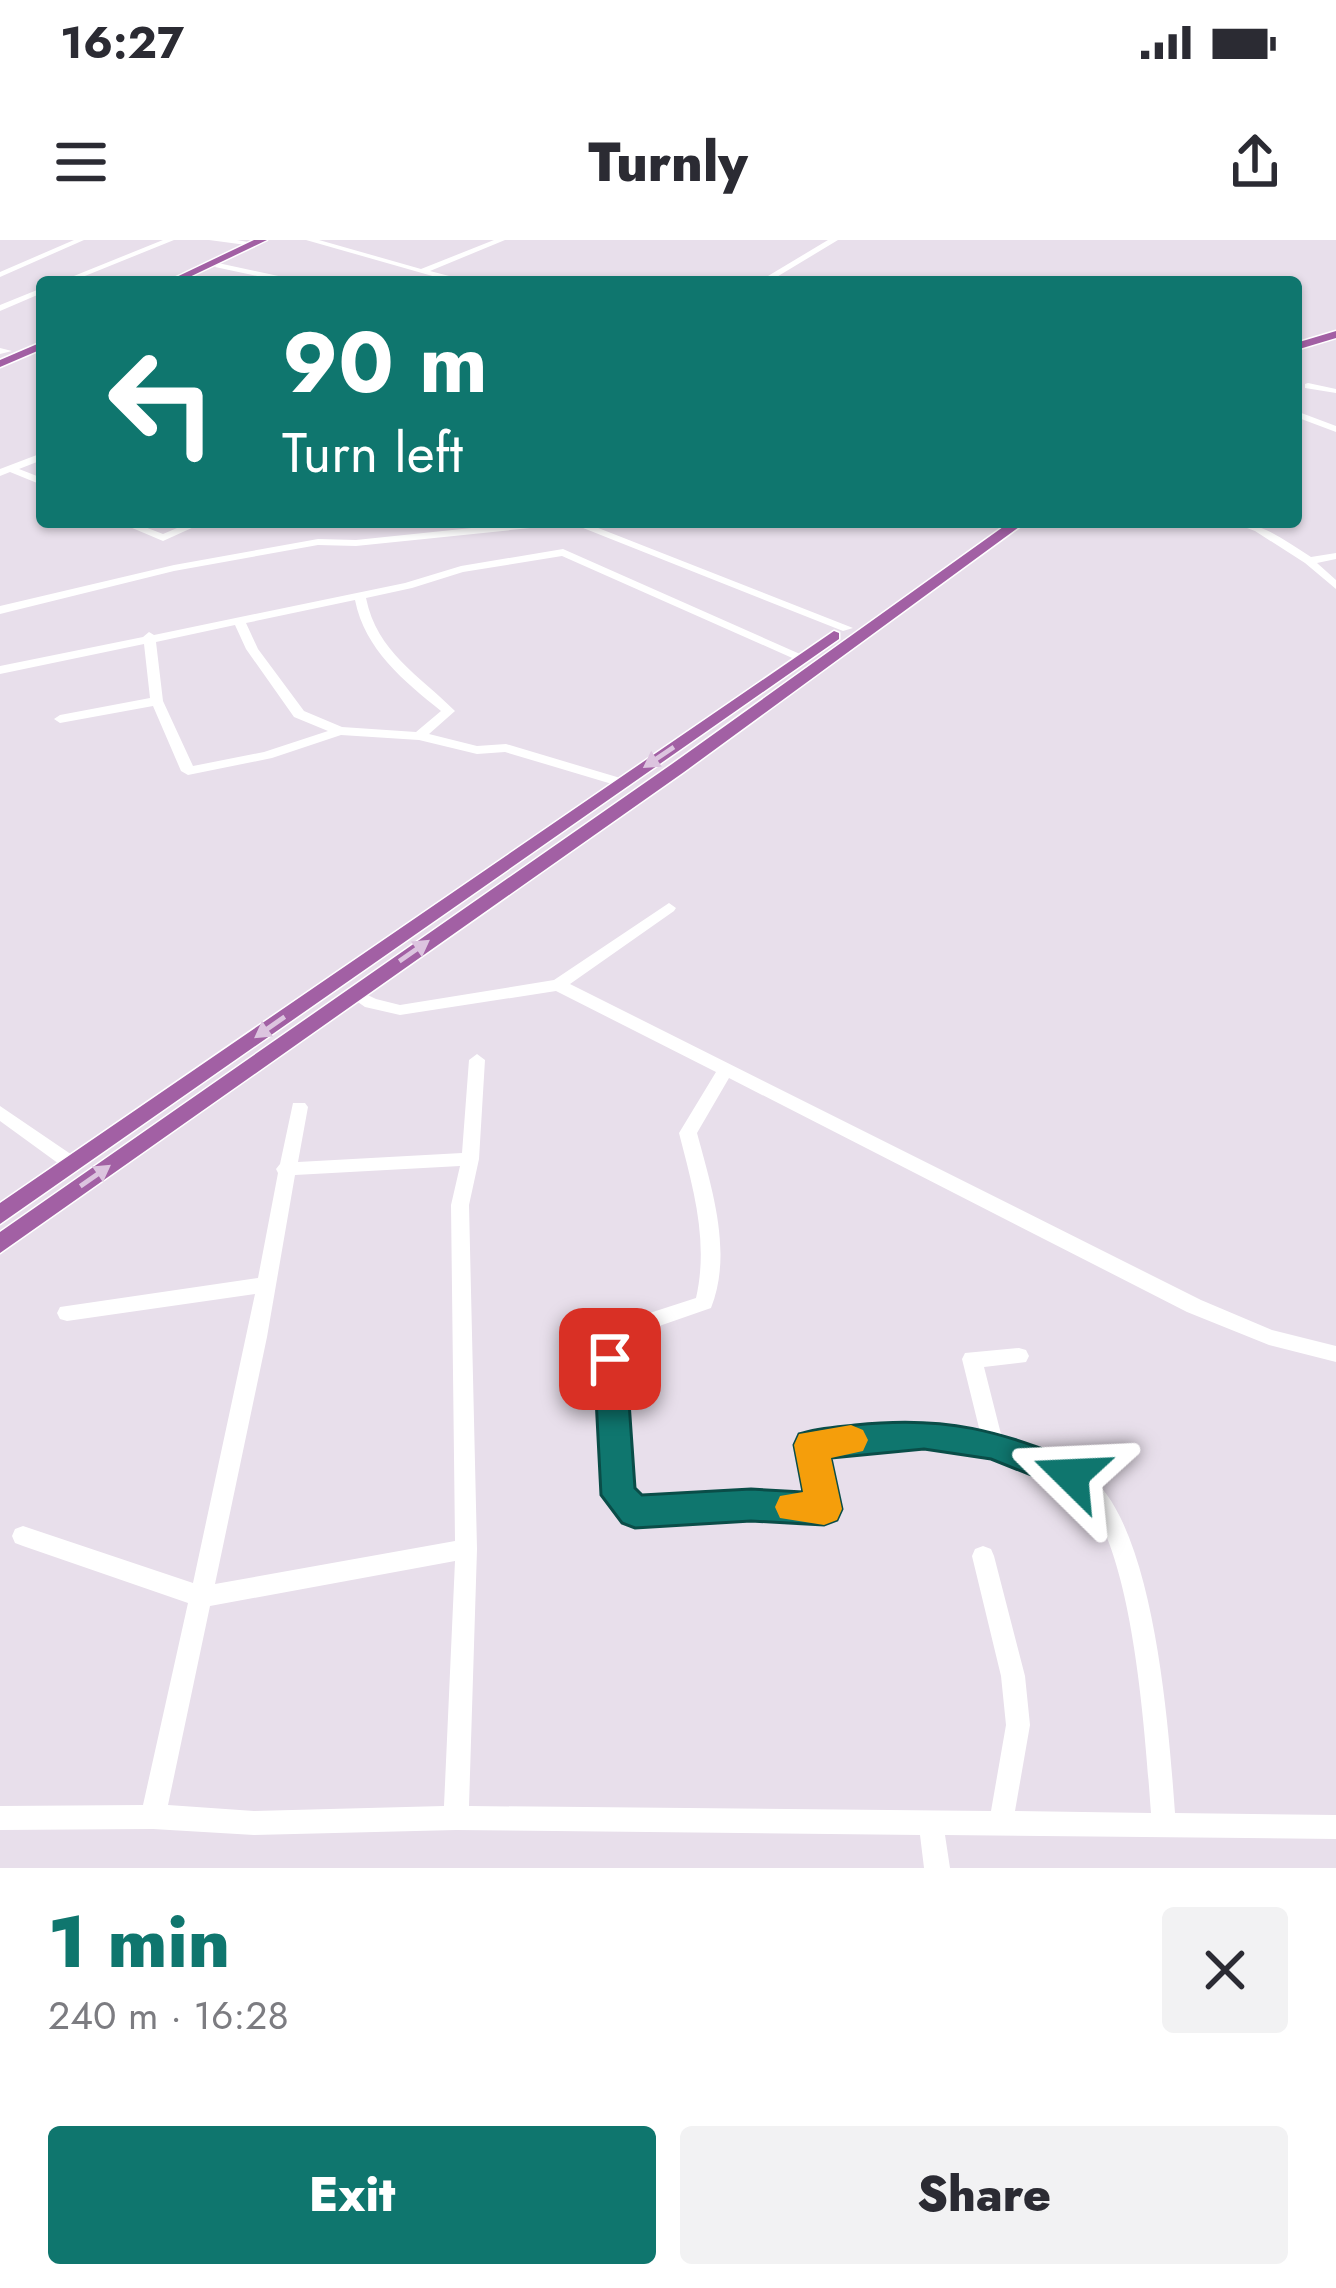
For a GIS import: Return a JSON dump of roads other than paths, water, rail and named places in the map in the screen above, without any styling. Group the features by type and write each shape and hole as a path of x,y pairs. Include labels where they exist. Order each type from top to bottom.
{"main road":[{"path":"194,276 262,241"},
{"path":"184,276 262,241"},
{"path":"1302,336 1336,330"},
{"path":"1302,344 1336,330"},
{"path":"2,355 36,346"},
{"path":"0,1215 988,528"},
{"path":"0,1244 1011,528"}],"street":[{"path":"0,271 13,271 80,240"},
{"path":"77,276 170,240"},
{"path":"213,240 262,241"},
{"path":"310,240 440,276"},
{"path":"422,271 501,240"},
{"path":"772,276 834,240"},
{"path":"218,265 269,276"},
{"path":"0,308 36,293"},
{"path":"1302,390 1311,386 1335,391"},
{"path":"1302,416 1336,429"},
{"path":"138,528 163,538 186,528"},
{"path":"0,610 174,568 318,542 356,543 502,528"},
{"path":"589,528 847,628"},
{"path":"1256,528 1309,560 1336,586"},
{"path":"163,538 174,568"},
{"path":"0,670 360,596 461,569 563,552 803,658"},
{"path":"1309,560 1336,556"},
{"path":"360,596 362,618 388,661 448,711 419,736"},
{"path":"238,619 252,650 298,714 340,731 419,736 477,750 506,748 622,783"},
{"path":"149,637 157,701 188,771 267,755 340,731"},
{"path":"60,718 157,701"},
{"path":"353,993 371,1004 400,1010 557,986 669,908"},
{"path":"557,986 1194,1306 1269,1337 1336,1354"},
{"path":"456,1818 466,1549 460,1205 470,1159 477,1060"},
{"path":"724,1070 688,1132 712,1237 714,1272 704,1303 635,1326 610,1359 618,1495 635,1512 751,1505 824,1509 812,1445 924,1435 993,1444 1071,1475 1092,1488 1106,1513 1140,1613 1164,1825"},
{"path":"153,1817 203,1597 299,1107"},
{"path":"0,1112 72,1164"},
{"path":"285,1168 470,1159"},
{"path":"67,1313 266,1285"},
{"path":"993,1444 971,1359 1019,1356"},
{"path":"23,1536 203,1597 466,1549"},
{"path":"983,1556 1013,1676 1018,1725 1001,1822"},
{"path":"0,1818 1336,1827"},
{"path":"932,1822 937,1868"}]}
